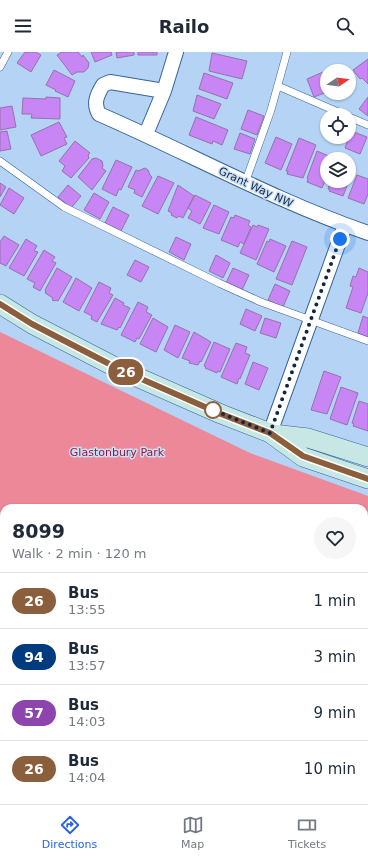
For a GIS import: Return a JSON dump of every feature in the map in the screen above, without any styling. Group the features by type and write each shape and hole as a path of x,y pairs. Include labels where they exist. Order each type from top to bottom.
{"street":[{"path":"146,134 164,91 176,52"},
{"name":"Grant Way NW","path":"164,91 110,82 103,85 95,101 96,107 99,114 146,134 245,183 345,226 368,233"},
{"path":"270,433 345,226"},
{"path":"0,304 32,324 121,370 221,414 270,433 303,456 368,479"},
{"path":"270,433 308,438 368,457"}],"lane":[{"path":"0,67 8,52"},
{"path":"245,183 271,110 287,52"},
{"path":"278,86 329,108"},
{"path":"356,120 368,125"},
{"path":"0,161 64,207 219,283 261,302 368,341"}],"green space":[{"name":"Glastonbury Park","path":"0,332 250,453 368,496 368,504 0,504"}],"building":[{"path":"25,52 36,52 41,55 31,72 17,63"},
{"path":"62,52 78,52 82,57 83,55 89,63 88,68 84,72 77,72 72,75 57,55"},
{"path":"91,52 111,52 112,55 95,62"},
{"path":"116,52 134,52 134,55 117,58"},
{"path":"138,52 157,52 157,55 138,55"},
{"path":"212,53 247,61 242,79 209,71"},
{"path":"368,59 368,84 362,78 360,79 356,74 356,68"},
{"path":"54,70 75,81 68,97 46,85"},
{"path":"204,73 233,83 227,99 199,89"},
{"path":"320,73 320,95 314,97 307,79"},
{"path":"197,95 221,104 214,119 193,111"},
{"path":"46,97 60,98 60,119 31,118 32,114 22,114 23,98 46,99"},
{"path":"368,97 368,116 359,109"},
{"path":"12,106 16,127 0,130 0,108"},
{"path":"248,110 264,116 257,135 241,129"},
{"path":"196,117 228,130 222,145 213,141 212,144 189,135"},
{"path":"59,122 67,137 64,138 67,144 41,156 31,135"},
{"path":"7,131 11,149 0,151 0,132"},
{"path":"240,133 255,139 250,154 234,149"},
{"path":"356,133 367,137 360,154 345,148 346,144 356,144"},
{"path":"276,137 292,144 281,170 265,163"},
{"path":"299,138 316,145 303,178 287,174 288,171 286,171"},
{"path":"75,141 90,153 88,155 89,158 71,178 62,171 65,166 59,161"},
{"path":"317,151 320,152 320,187 307,182 307,178"},
{"path":"96,158 102,161 102,168 106,171 92,190 78,177 92,159"},
{"path":"116,160 132,167 121,190 119,189 116,196 102,189"},
{"path":"145,168 152,177 142,197 134,193 135,190 128,187 136,170 138,171"},
{"path":"357,175 368,179 368,194 364,204 348,198 352,188 356,188"},
{"path":"158,176 174,183 158,214 142,206"},
{"path":"0,183 6,187 0,197"},
{"path":"68,185 81,196 71,208 58,197"},
{"path":"178,185 194,196 183,218 179,216 177,218 171,215 172,213 168,211"},
{"path":"9,188 24,198 14,214 0,205"},
{"path":"346,188 343,196 329,191 330,190 328,189"},
{"path":"94,193 109,202 100,219 84,210"},
{"path":"195,195 211,203 200,224 188,218 192,211 188,208"},
{"path":"214,205 229,212 219,234 203,228"},
{"path":"113,207 129,215 121,231 105,223"},
{"path":"235,215 250,221 248,225 251,227 244,244 240,242 238,247 221,240 231,217 234,218"},
{"path":"253,225 257,227 258,225 269,229 256,260 240,253"},
{"path":"4,236 19,245 6,266 0,263 0,242"},
{"path":"176,237 191,244 184,260 169,252"},
{"path":"26,239 37,246 34,251 38,252 24,276 9,268"},
{"path":"270,239 286,246 274,272 257,264 267,241 269,242"},
{"path":"292,241 307,247 292,285 276,279"},
{"path":"44,250 55,257 52,261 56,263 40,291 33,287 35,283 27,279"},
{"path":"216,255 230,263 223,278 209,271"},
{"path":"135,260 149,267 141,282 127,275"},
{"path":"57,268 72,277 58,301 55,301 45,293 45,290"},
{"path":"233,268 249,275 242,290 226,283"},
{"path":"359,268 368,272 368,293 361,313 346,308 353,287 350,286 353,276 356,277"},
{"path":"76,278 92,288 79,311 63,302"},
{"path":"99,282 111,288 109,293 113,295 97,322 91,319 92,316 84,312"},
{"path":"275,284 290,291 283,307 268,300"},
{"path":"115,298 124,303 123,305 130,308 120,328 119,327 117,330 101,324"},
{"path":"138,302 148,307 146,312 152,315 139,339 137,338 135,342 121,335"},
{"path":"246,309 262,316 255,331 240,324"},
{"path":"363,316 368,318 368,337 358,333"},
{"path":"153,318 168,327 156,352 140,344"},
{"path":"265,318 281,323 276,338 260,333"},
{"path":"175,325 190,332 178,358 164,350"},
{"path":"194,332 211,342 198,365 189,363 190,361 182,358"},
{"path":"214,342 230,349 220,372 218,371 217,373 205,368 206,367 204,366"},
{"path":"236,343 247,347 245,353 250,355 237,384 221,377"},
{"path":"253,362 268,368 259,390 245,384"},
{"path":"324,371 341,377 327,414 311,410"},
{"path":"341,387 358,393 347,425 330,419"},
{"path":"359,401 368,404 368,431 353,426 354,424 352,423"}],"bus line":[{"name":"26","path":"0,304 32,324 121,370 221,414 270,433 303,456 368,479"}],"route":[{"path":"213,410 208,408 270,433 340,239"}]}
